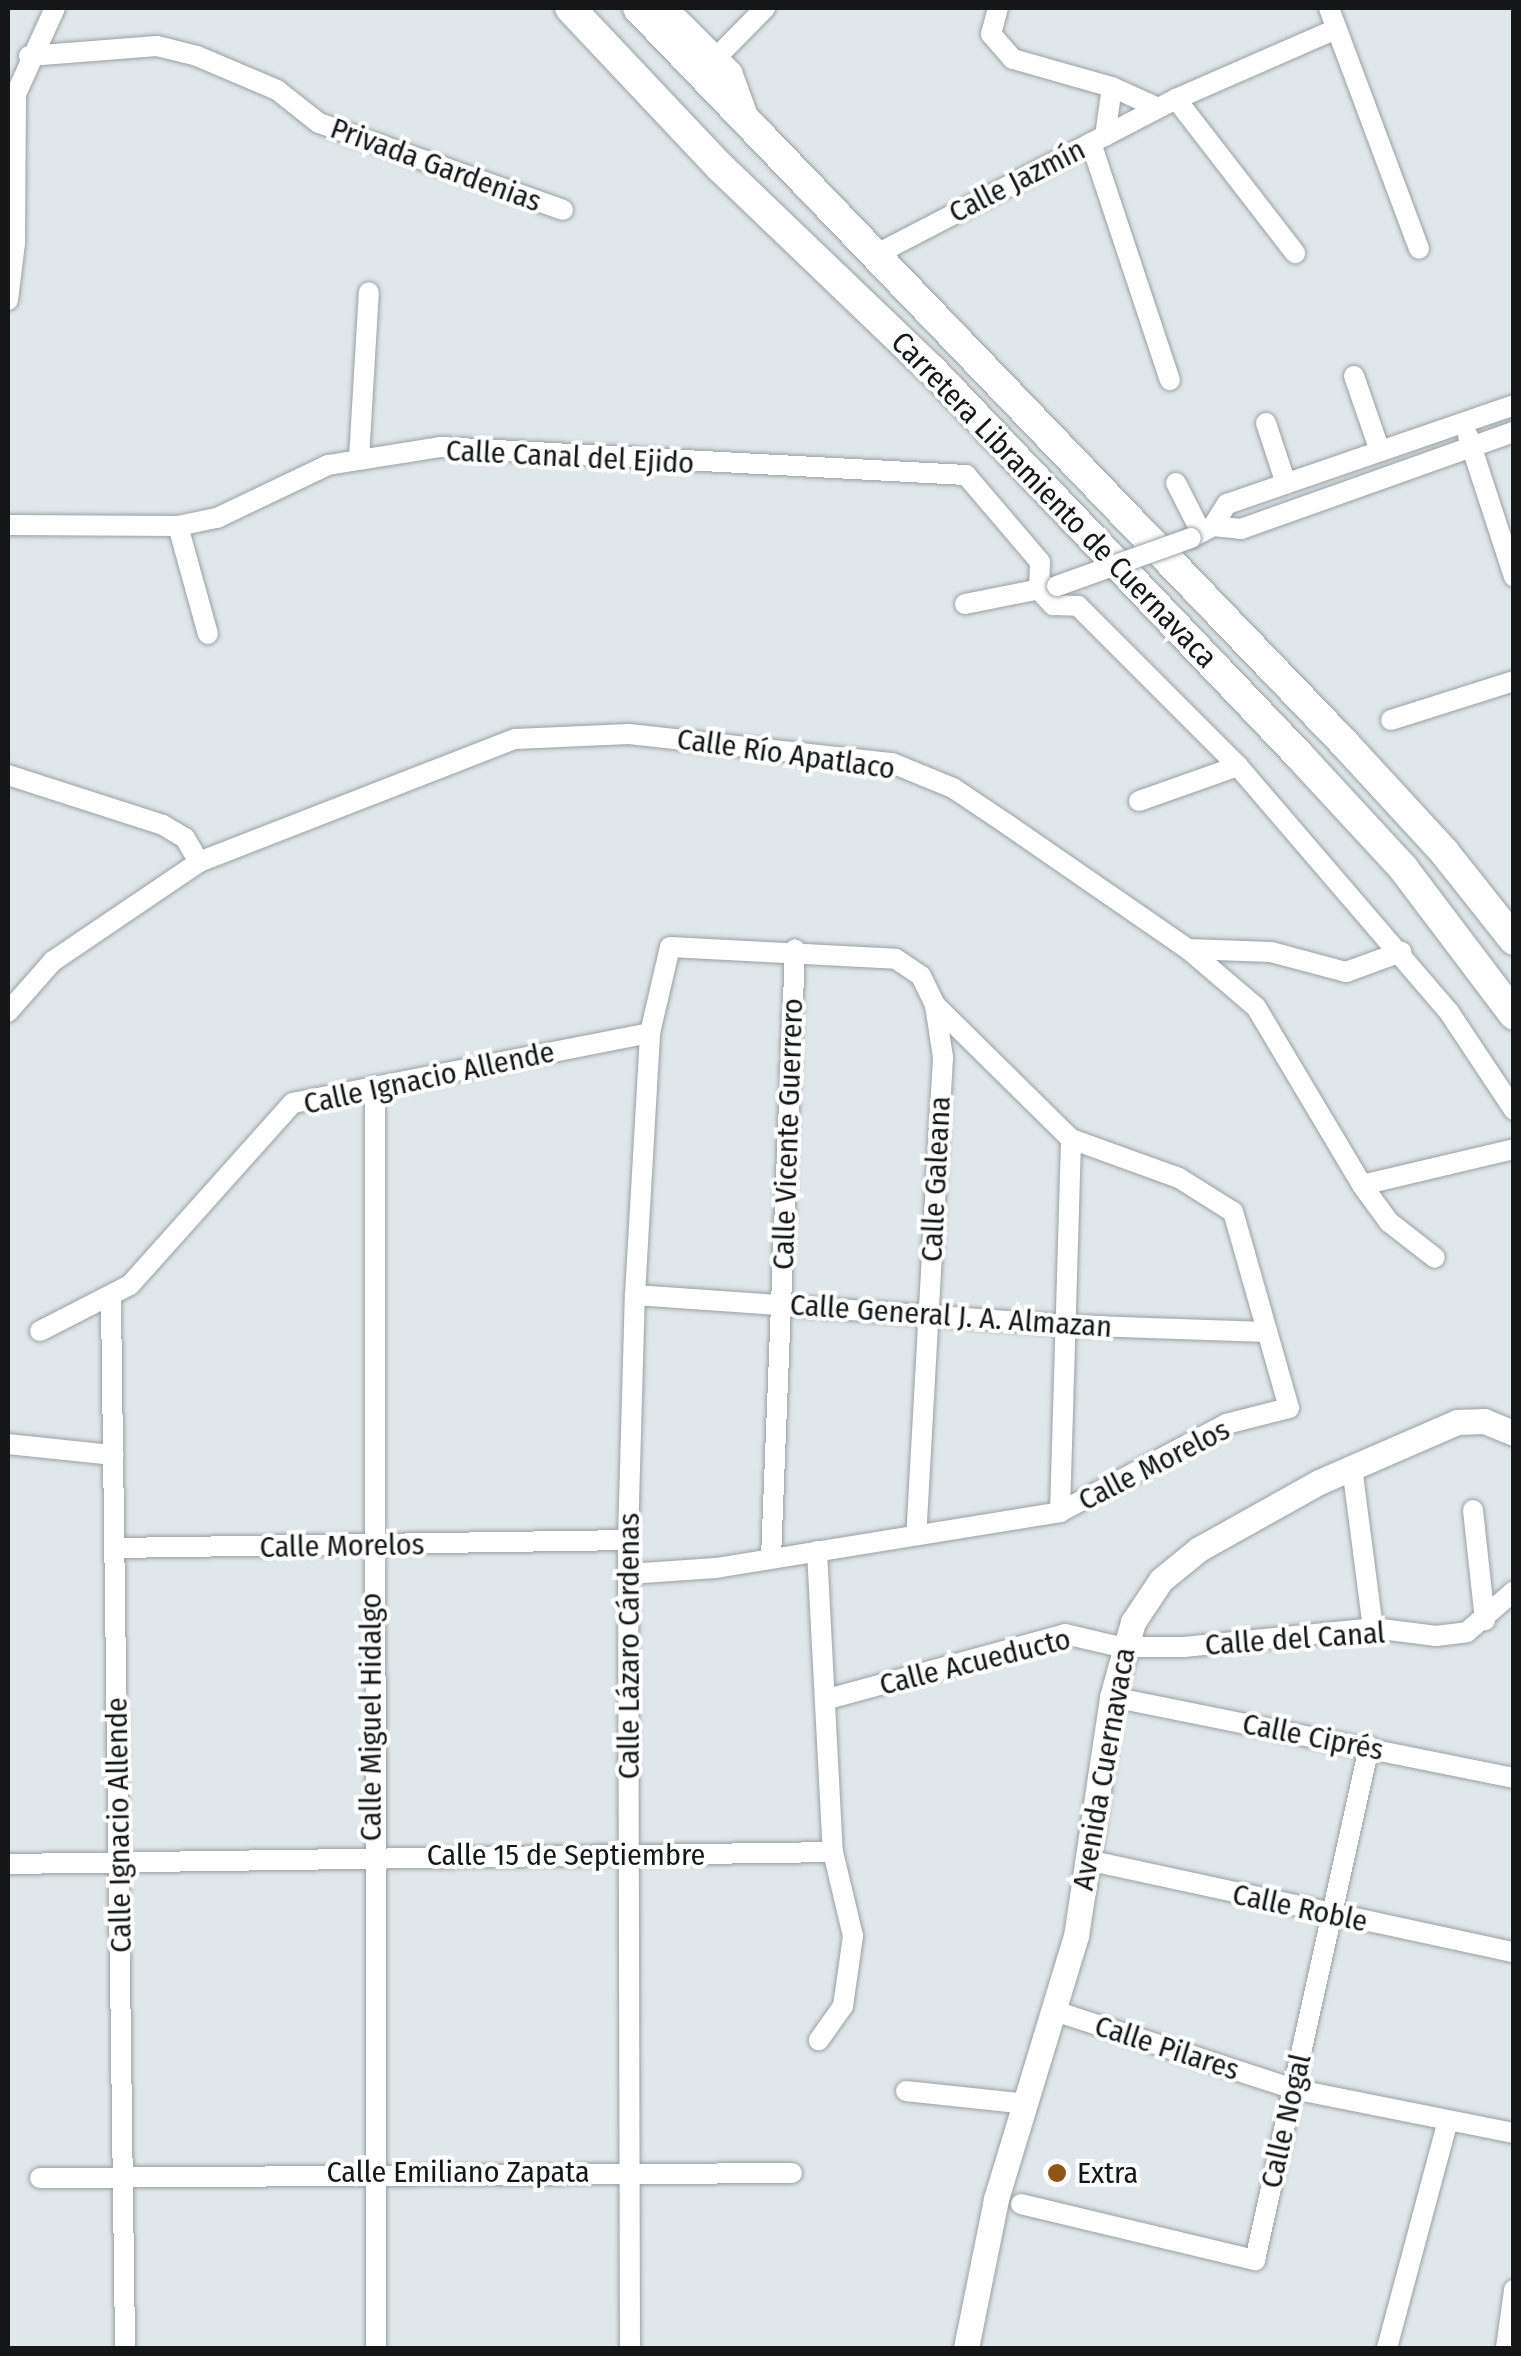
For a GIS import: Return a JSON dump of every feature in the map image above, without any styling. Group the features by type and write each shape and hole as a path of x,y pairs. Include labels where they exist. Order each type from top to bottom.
{"highway":[{"name":"Carretera Libramiento de Cuernavaca","path":"570,8 720,166 932,370 1297,753 1402,868 1514,1014"},
{"name":"Carretera Libramiento de Cuernavaca","path":"638,8 754,134 876,254 1344,743 1445,852 1514,940"}],"main road":[{"name":"Avenida Cuernavaca","path":"966,2348 996,2199 1076,1936 1122,1647 1161,1580 1199,1548 1352,1466 1456,1422 1484,1421 1514,1433"}],"street":[{"path":"8,300 15,243 16,94 29,56 54,8"},
{"path":"668,8 732,72 754,134"},
{"path":"717,57 765,8"},
{"path":"998,8 991,34 1012,60 1167,104 1294,253"},
{"path":"1329,8 1419,249"},
{"name":"Calle Jazmín","path":"876,254 1167,104 1336,29"},
{"name":"Privada Gardenias","path":"29,56 157,46 196,56 277,90 319,122 564,210"},
{"path":"1112,86 1098,139 1170,380"},
{"path":"360,458 369,292"},
{"path":"1354,376 1380,452"},
{"path":"1202,532 1228,504 1514,406"},
{"path":"1463,422 1514,577"},
{"path":"1266,423 1286,484"},
{"path":"965,604 1048,588 1202,532 1241,529 1514,432"},
{"name":"Calle Canal del Ejido","path":"8,525 178,526 216,518 328,465 460,448 966,475 1040,562 1048,588"},
{"path":"1176,483 1202,532"},
{"path":"178,526 208,634"},
{"path":"1048,588 1052,605 1078,606 1238,766 1401,952 1514,1110"},
{"path":"1391,720 1514,681"},
{"name":"Calle Río Apatlaco","path":"8,1012 52,961 199,862 515,739 628,734 892,763 953,788 1188,949 1256,1007 1389,1222 1435,1258"},
{"path":"1139,800 1238,766"},
{"path":"8,775 163,825 185,838 199,862"},
{"name":"Calle Morelos","path":"628,1574 771,1558 1060,1512 1226,1424 1289,1408 1233,1212 1179,1178 1071,1140 935,1005 920,976 896,958 795,949 670,947"},
{"name":"Calle Lázaro Cárdenas","path":"630,2348 628,1540 634,1295 650,1034 670,947"},
{"name":"Calle Vicente Guerrero","path":"771,1558 795,949"},
{"path":"1188,949 1271,952 1356,972 1401,952"},
{"name":"Calle Galeana","path":"916,1534 942,1057 935,1005"},
{"name":"Calle Ignacio Allende","path":"40,1331 111,1300 293,1104 650,1034"},
{"name":"Calle Miguel Hidalgo","path":"375,1086 370,1856 376,2348"},
{"path":"1060,1512 1071,1140"},
{"path":"1362,1184 1514,1149"},
{"name":"Calle General J. A. Almazan","path":"634,1295 1065,1325 1267,1332"},
{"name":"Calle Ignacio Allende","path":"111,1300 125,2348"},
{"path":"8,1444 114,1455"},
{"path":"1352,1466 1373,1628"},
{"path":"1473,1510 1485,1620"},
{"name":"Calle Morelos","path":"115,1548 372,1547 628,1540"},
{"path":"817,1551 828,1699 833,1852 853,1936 851,1972 843,2006 820,2040"},
{"name":"Calle del Canal","path":"1122,1647 1373,1628 1436,1636 1467,1632 1514,1591"},
{"name":"Calle Acueducto","path":"828,1699 1065,1634 1122,1647"},
{"name":"Calle Ciprés","path":"1112,1697 1514,1778"},
{"name":"Calle Nogal","path":"1021,2204 1256,2260 1370,1748"},
{"name":"Calle 15 de Septiembre","path":"8,1864 833,1852"},
{"name":"Calle Roble","path":"1087,1860 1332,1916 1514,1952"},
{"name":"Calle Pilares","path":"1055,2011 1294,2088 1514,2132"},
{"path":"906,2091 1026,2104"},
{"path":"1387,2348 1448,2121"},
{"name":"Calle Emiliano Zapata","path":"40,2178 374,2171 792,2173"},
{"path":"1506,2348 1514,2290"}],"place":[{"name":"Extra","path":"1057,2173"}]}
